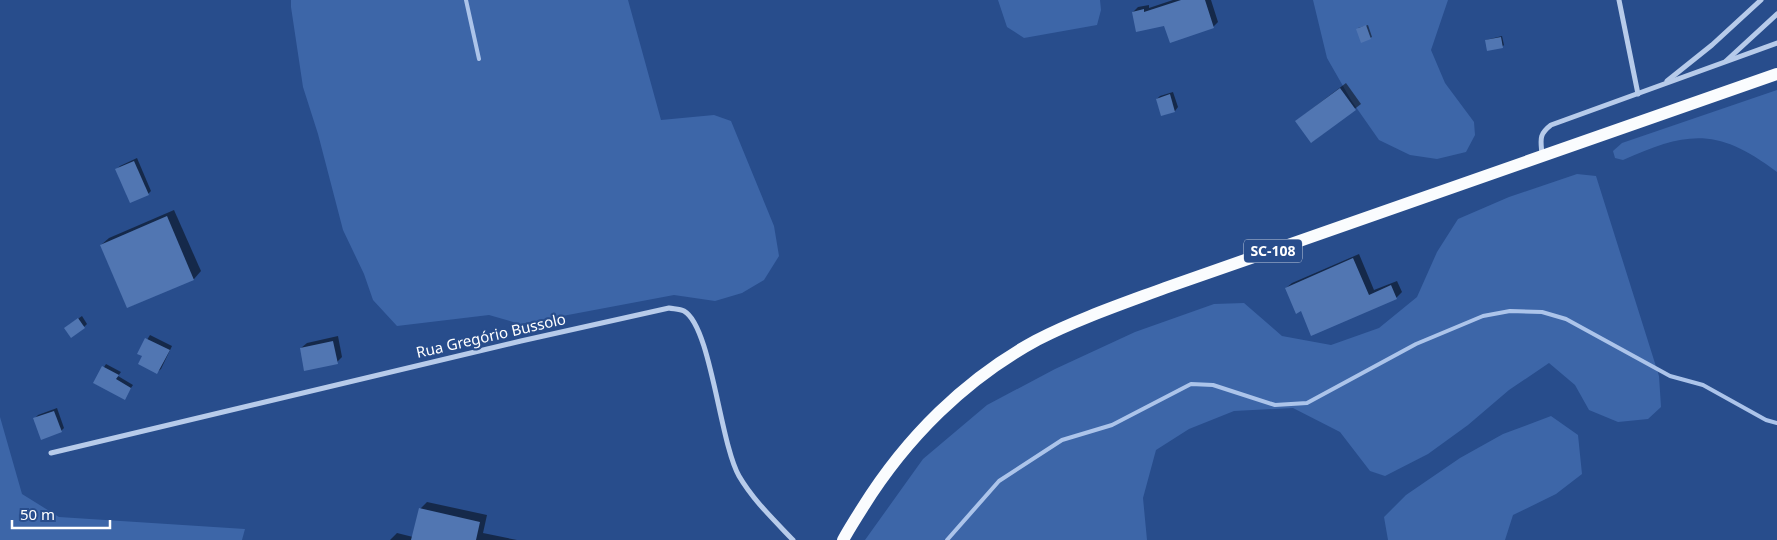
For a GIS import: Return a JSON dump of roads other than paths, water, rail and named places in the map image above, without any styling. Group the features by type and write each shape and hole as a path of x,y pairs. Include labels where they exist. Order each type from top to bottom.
{"main road":[{"name":"SC-108","path":"843,540 879,483 902,452 940,411 981,376 1038,340 1092,315 1165,288 1777,74"}],"street":[{"path":"1619,0 1638,94"},
{"path":"1662,85 1712,45 1761,0"},
{"path":"1724,63 1777,14"},
{"path":"1542,157 1540,138 1545,130 1552,125 1777,43"},
{"name":"Rua Gregório Bussolo","path":"51,453 521,341 669,308 684,311 698,326 730,456 738,476 762,507 793,540"}],"waterway":[{"path":"466,0 479,59"},
{"path":"947,540 999,481 1062,440 1112,425 1191,384 1213,385 1275,405 1307,403 1416,344 1483,316 1510,311 1542,312 1566,319 1670,376 1703,385 1766,420 1777,423"}]}
